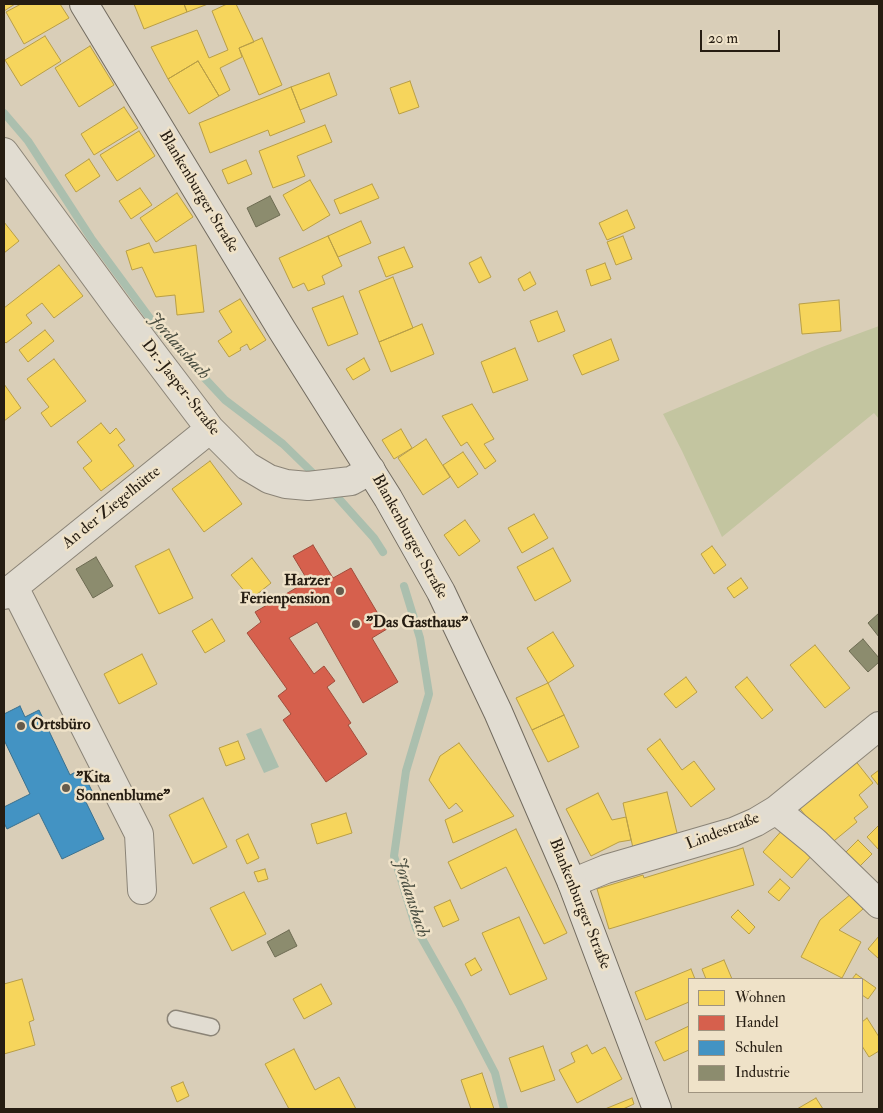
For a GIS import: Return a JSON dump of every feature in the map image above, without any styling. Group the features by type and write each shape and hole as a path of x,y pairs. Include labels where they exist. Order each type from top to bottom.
{"street":[{"name":"Blankenburger Straße","path":"84,4 282,330 361,476 417,548 472,655 572,883 657,1109"},
{"name":"Dr.-Jasper-Straße","path":"4,152 210,429 247,466 269,479 286,484 308,486 361,476"},
{"name":"An der Ziegelhütte","path":"142,890 139,834 9,591 210,429"},
{"name":"Lindestraße","path":"572,883 606,869 733,832 756,822 776,810 879,726"},
{"path":"776,810 815,842 879,904"}],"lane":[{"path":"176,1019 212,1027"}],"shaded area":[{"path":"879,326 879,419 874,413 722,537 663,414 822,347"},
{"path":"261,728 279,767 264,773 246,734"}],"building: Wohnen":[{"path":"4,4 15,4 4,11"},
{"path":"21,4 60,4 69,18 24,44 6,12"},
{"path":"134,4 184,4 187,12 144,29"},
{"path":"184,4 208,4 187,12"},
{"path":"227,4 236,4 254,42 239,48 242,57 220,68 230,90 219,96 198,61 168,79 151,47 197,30 209,58 228,50 212,11"},
{"path":"45,36 61,61 21,86 5,60"},
{"path":"262,38 282,85 259,95 239,48"},
{"path":"90,46 114,85 79,107 55,68"},
{"path":"198,61 219,96 189,114 168,79"},
{"path":"329,73 337,95 300,110 291,87"},
{"path":"410,81 419,107 399,114 390,88"},
{"path":"291,87 305,122 270,136 268,130 210,153 199,123"},
{"path":"124,107 138,128 94,155 81,134"},
{"path":"325,125 332,142 297,156 305,176 273,188 259,151"},
{"path":"139,131 155,156 117,181 100,155"},
{"path":"89,159 100,176 76,192 65,175"},
{"path":"246,160 252,174 228,184 222,170"},
{"path":"310,180 330,215 303,231 283,195"},
{"path":"372,184 379,198 340,214 334,200"},
{"path":"140,188 152,205 131,219 119,201"},
{"path":"177,193 193,217 156,242 140,218"},
{"path":"627,210 635,228 607,240 599,223"},
{"path":"361,221 371,243 338,257 328,236"},
{"path":"4,222 19,241 4,253"},
{"path":"328,236 342,266 322,276 325,284 308,291 304,283 293,288 279,258"},
{"path":"623,236 632,259 616,265 607,242"},
{"path":"149,243 154,253 196,245 204,312 177,315 175,295 156,297 142,267 132,270 126,251"},
{"path":"404,247 413,267 386,277 378,257"},
{"path":"481,257 491,277 479,283 469,263"},
{"path":"605,263 611,279 591,286 586,270"},
{"path":"59,265 83,296 54,318 42,303 26,315 32,323 6,343 4,341 4,308"},
{"path":"530,272 536,284 524,291 518,279"},
{"path":"393,277 413,328 379,342 359,291"},
{"path":"343,296 358,334 328,346 312,308"},
{"path":"240,299 266,340 250,350 247,344 229,357 218,341 232,332 219,311"},
{"path":"839,300 841,331 802,334 799,304"},
{"path":"557,311 565,331 538,342 530,321"},
{"path":"422,324 434,354 391,372 379,342"},
{"path":"45,330 54,341 28,362 19,350"},
{"path":"611,339 619,360 582,375 573,355"},
{"path":"515,348 528,380 493,393 481,362"},
{"path":"364,358 370,370 353,380 346,369"},
{"path":"54,359 86,401 51,427 41,413 49,407 27,379"},
{"path":"4,384 21,408 4,421"},
{"path":"472,404 494,439 484,444 496,461 485,469 467,442 461,446 442,416"},
{"path":"101,423 110,434 116,428 125,440 118,445 134,466 101,491 83,468 92,461 77,442"},
{"path":"401,429 412,448 394,459 382,440"},
{"path":"426,439 450,477 423,495 398,458"},
{"path":"463,452 478,474 458,488 443,465"},
{"path":"210,461 242,504 204,532 172,489"},
{"path":"534,514 548,538 522,553 508,528"},
{"path":"465,520 480,541 459,556 444,535"},
{"path":"712,546 726,565 714,574 701,554"},
{"path":"553,548 571,581 535,601 517,567"},
{"path":"169,549 193,598 159,614 135,566"},
{"path":"252,558 271,583 251,599 231,575"},
{"path":"741,578 748,588 734,598 727,588"},
{"path":"212,619 225,641 205,653 192,631"},
{"path":"553,632 574,666 548,683 527,648"},
{"path":"815,645 850,688 825,708 790,665"},
{"path":"142,654 157,684 119,704 104,674"},
{"path":"686,677 697,692 676,708 664,694"},
{"path":"747,677 773,710 762,719 735,687"},
{"path":"548,683 564,715 532,730 516,698"},
{"path":"564,715 579,747 548,762 532,730"},
{"path":"660,739 682,770 694,761 715,789 691,807 647,749"},
{"path":"238,741 245,759 226,766 219,748"},
{"path":"459,743 514,816 453,843 445,820 463,811 456,803 449,809 429,780 440,756"},
{"path":"854,759 873,783 859,795 868,807 854,818 857,822 829,845 797,805"},
{"path":"879,770 879,786 871,776"},
{"path":"667,792 678,837 633,848 623,803"},
{"path":"598,793 612,820 626,817 631,840 619,842 591,856 566,809"},
{"path":"203,798 227,847 193,864 169,815"},
{"path":"346,813 352,833 317,844 311,824"},
{"path":"879,825 879,850 867,837"},
{"path":"784,828 813,854 792,878 763,852"},
{"path":"516,829 567,933 544,944 506,867 461,889 448,862"},
{"path":"248,834 259,858 247,864 236,840"},
{"path":"858,840 872,854 858,868 844,854"},
{"path":"743,848 754,885 609,929 597,889 643,875 644,878"},
{"path":"265,869 268,879 258,882 254,872"},
{"path":"780,879 790,888 779,901 768,892"},
{"path":"244,892 266,934 232,951 210,908"},
{"path":"851,894 863,909 839,930 861,942 842,978 801,957 820,920"},
{"path":"450,900 459,920 443,927 434,907"},
{"path":"738,910 755,927 749,934 731,917"},
{"path":"519,917 547,979 510,995 482,933"},
{"path":"879,936 879,959 868,949"},
{"path":"475,958 482,970 471,976 465,964"},
{"path":"724,960 732,978 706,978 702,969"},
{"path":"691,969 695,978 688,978 688,1002 646,1020 635,992"},
{"path":"856,974 862,978 853,978"},
{"path":"22,979 34,1020 29,1022 35,1045 4,1054 4,984"},
{"path":"863,979 876,988 868,999 863,996"},
{"path":"321,984 332,1004 304,1019 293,999"},
{"path":"867,1018 879,1037 879,1051 869,1057 863,1048 863,1021"},
{"path":"688,1026 688,1050 664,1061 655,1042"},
{"path":"587,1045 592,1054 605,1047 622,1079 577,1103 559,1070 575,1062 571,1053"},
{"path":"543,1046 555,1080 521,1092 509,1058"},
{"path":"294,1049 315,1090 339,1077 356,1109 289,1109 265,1064"},
{"path":"482,1073 494,1109 471,1109 461,1080"},
{"path":"183,1082 189,1096 177,1102 171,1087"},
{"path":"632,1098 634,1104 623,1109 605,1109"},
{"path":"816,1098 823,1109 797,1109"}],"building: Handel":[{"path":"313,545 333,578 351,568 387,629 372,638 398,682 363,703 317,622 289,638 314,674 324,666 335,681 327,687 351,723 348,725 367,754 326,782 283,720 291,714 278,696 287,689 247,633 261,622 255,612 308,581 293,556"}],"building: Schulen":[{"path":"20,706 25,717 39,710 70,775 81,769 92,791 83,796 104,839 62,859 39,813 7,829 4,823 4,807 30,794 4,740 4,714"}],"building: Industrie":[{"path":"270,196 280,215 256,227 247,208"},
{"path":"96,557 113,586 93,598 76,569"},
{"path":"879,613 879,637 868,623"},
{"path":"863,639 879,658 879,662 868,672 849,651"},
{"path":"289,930 297,946 275,957 267,942"}],"waterway":[{"name":"Jordansbach","path":"4,113 28,141 91,238 155,325 225,400 283,444 319,479"},
{"name":"Jordansbach","path":"331,490 374,538 383,552"},
{"name":"Jordansbach","path":"404,586 420,638 429,694 406,771 394,856 416,928 495,1073 504,1109"}],"place":[{"name":"Harzer Ferienpension","path":"340,591"},
{"name":"\"Das Gasthaus\"","path":"356,624"},
{"name":"Ortsbüro","path":"21,726"},
{"name":"\"Kita Sonnenblume\"","path":"66,788"}]}
